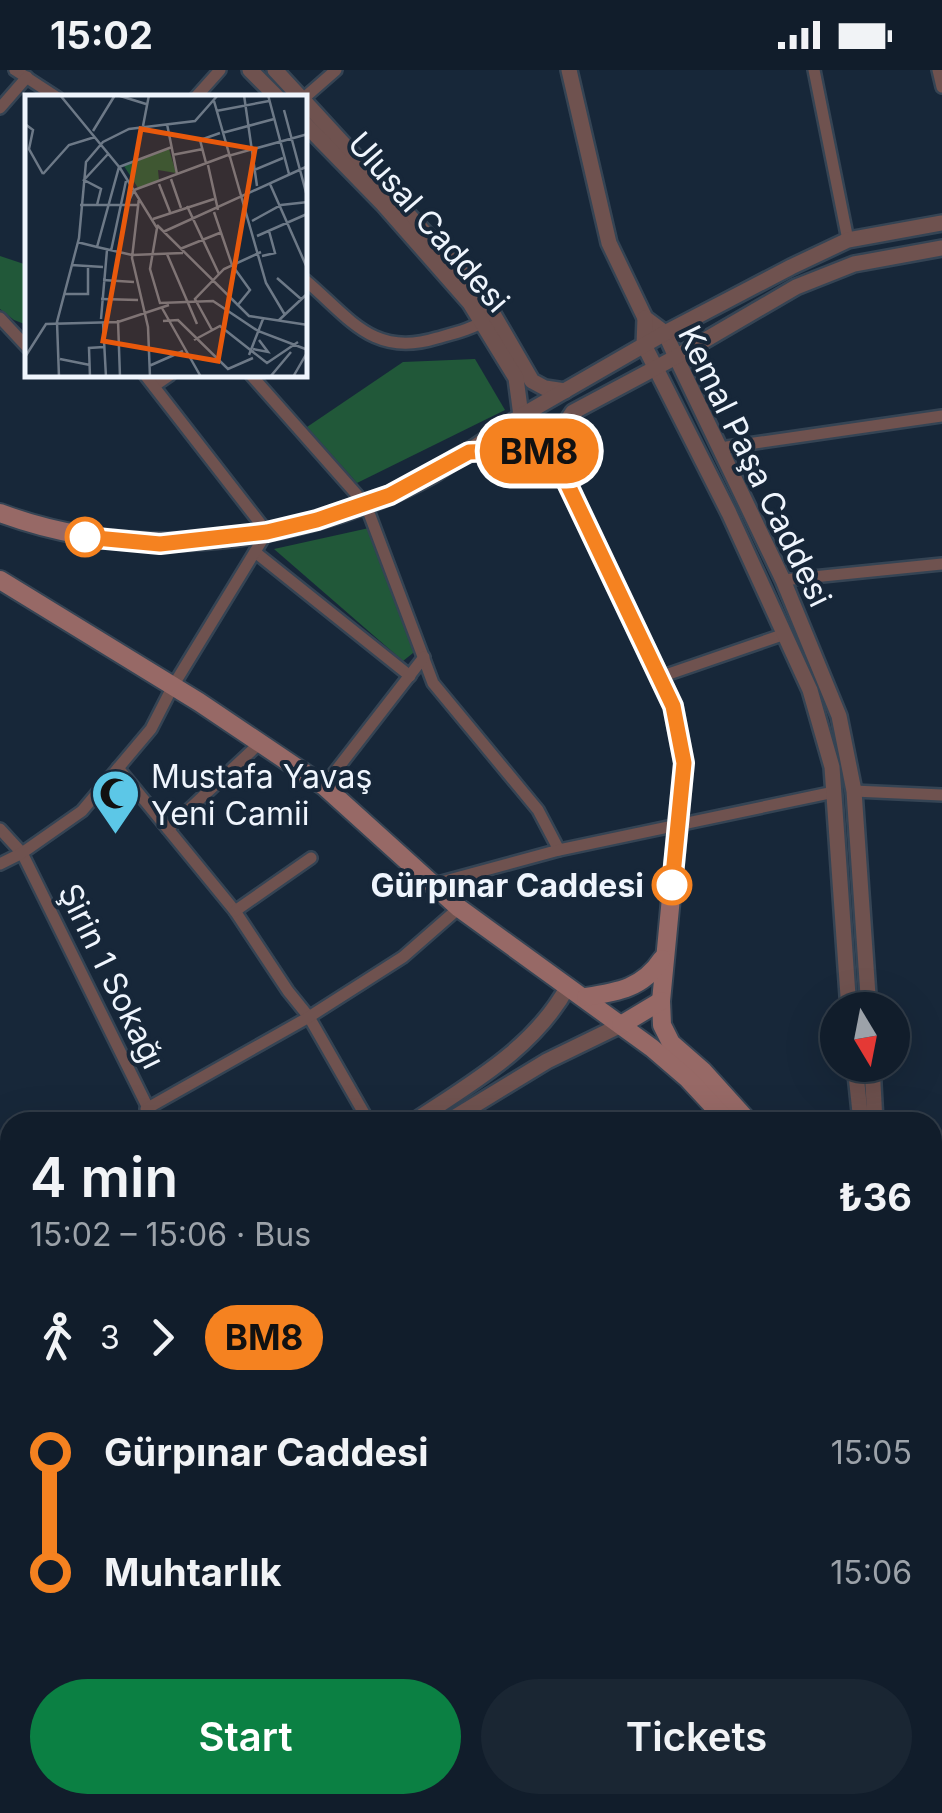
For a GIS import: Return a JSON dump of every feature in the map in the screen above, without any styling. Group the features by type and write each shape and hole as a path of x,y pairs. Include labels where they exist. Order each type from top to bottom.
{"main road":[{"path":"0,513 77,536 160,544 267,532 366,505 469,452 543,452 558,464 673,706 684,763 660,1001 662,1025 671,1043 740,1112"},
{"path":"0,580 173,686 324,786 459,908 586,997 688,1079 712,1112"},
{"path":"586,997 616,994 632,987 648,978 664,956"},
{"path":"621,1025 660,1001"}],"street":[{"path":"197,95 220,70"},
{"path":"250,70 275,95"},
{"path":"275,70 299,95"},
{"path":"308,95 336,70"},
{"path":"569,70 609,243 644,318"},
{"path":"814,70 854,264"},
{"path":"938,70 942,87"},
{"path":"0,108 21,73 54,95"},
{"path":"308,104 482,295 488,318 532,381 565,391"},
{"name":"Ulusal Caddesi","path":"308,127 488,318 516,378 521,416"},
{"path":"469,452 521,416 644,345 848,240 942,223"},
{"path":"558,464 559,432 573,412 796,286 854,264 942,248"},
{"path":"308,283 374,339 411,346 473,328 488,318"},
{"path":"0,318 25,345"},
{"name":"Kemal Paşa Caddesi","path":"644,318 664,334 676,357 783,580 839,716 854,791 868,992"},
{"name":"Kemal Paşa Caddesi","path":"644,318 644,345 810,690 832,767 847,992"},
{"path":"0,864 82,811 151,729 267,532 147,378"},
{"path":"154,386 166,378"},
{"path":"254,378 366,505 434,683 538,810 559,850"},
{"path":"720,448 942,416"},
{"path":"255,552 410,676"},
{"path":"783,580 942,564"},
{"path":"660,677 784,634"},
{"path":"324,786 424,656"},
{"path":"168,830 261,742"},
{"path":"118,768 236,911 309,1017 363,1112"},
{"path":"434,884 559,850 834,792 942,795"},
{"name":"Şirin 1 Sokağı","path":"0,829 22,853 148,1112"},
{"path":"236,911 311,858"},
{"path":"146,1109 309,1017 403,958 459,908"},
{"path":"428,1112 530,1037 554,1012 568,986"},
{"path":"464,1112 547,1062 621,1025"},
{"path":"856,1082 860,1112"},
{"path":"873,1082 874,1112"}],"green space":[{"path":"0,256 25,264 25,324 0,309"},
{"path":"475,359 505,410 357,483 307,427 403,362"},
{"path":"369,528 418,649 403,661 274,549"}],"bus line":[{"name":"BM8","path":"85,537 160,544 267,532 358,508 469,452 543,452 558,464 673,706 684,763 672,885"}],"place":[{"name":"Mustafa Yavaş Yeni Camii","path":"116,836"},
{"name":"Gürpınar Caddesi","path":"672,885"}]}
